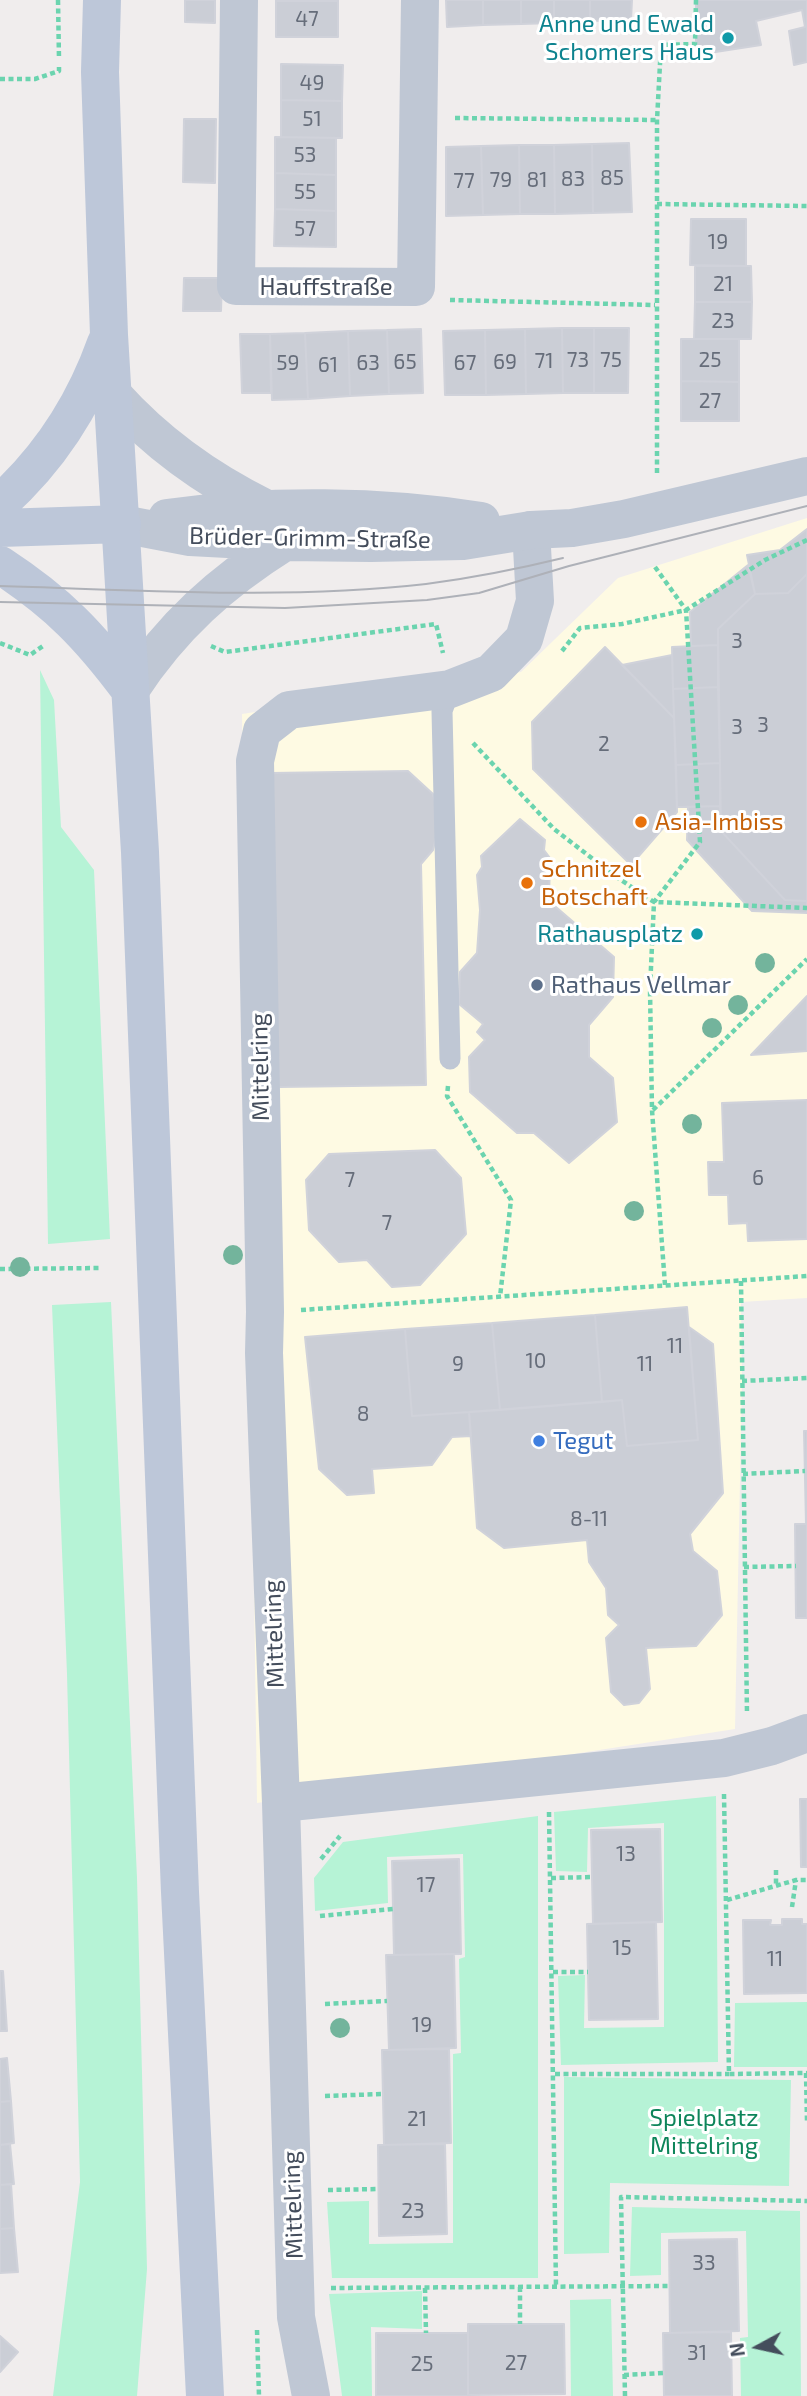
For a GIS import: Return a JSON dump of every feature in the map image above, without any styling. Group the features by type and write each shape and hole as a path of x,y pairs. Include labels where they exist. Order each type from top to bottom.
{"main road":[{"path":"102,0 100,72 109,335 140,852 180,1892 205,2396"},
{"path":"0,503 35,468 77,410 109,335"},
{"path":"0,528 122,524"},
{"path":"0,565 43,595 74,622 104,655 130,690"}],"street":[{"name":"Hauffstraße","path":"239,0 236,286 416,287 420,0"},
{"path":"113,395 142,426 179,458 220,485 267,509"},
{"name":"Brüder-Grimm-Straße","path":"122,524 190,537 285,542 463,541 624,519 807,476"},
{"name":"Brüder-Grimm-Straße","path":"122,524 208,512 267,509 390,511 450,516 531,530"},
{"name":"Mittelring","path":"311,2396 296,2317 295,2288 264,1353 255,761 262,731 289,710 446,700 491,673 524,639 535,601 531,530"},
{"path":"130,690 174,631 215,591 285,542"},
{"path":"281,1803 737,1755 807,1733"}],"lane":[{"path":"446,700 450,1059"}],"path":[{"path":"0,79 35,79 59,71 58,0"},
{"path":"657,485 655,305 660,45 695,44 696,0"},
{"path":"418,117 657,120"},
{"path":"657,204 807,206"},
{"path":"416,287 443,300 655,305"},
{"path":"555,659 580,628 622,624 686,610 765,559 807,540"},
{"path":"655,567 686,610 700,842 654,902 650,989 652,1110 664,1285"},
{"path":"0,643 30,655 74,622"},
{"path":"174,631 225,652 436,624 446,700 554,829 615,876 654,902 807,908"},
{"path":"652,1110 807,959"},
{"path":"450,1059 447,1096 511,1200 500,1297"},
{"path":"0,1269 99,1268"},
{"path":"265,1312 807,1276"},
{"path":"729,2074 727,1900 737,1755 745,1695 741,1281"},
{"path":"742,1381 807,1378"},
{"path":"743,1474 805,1471"},
{"path":"744,1567 796,1566"},
{"path":"548,1775 555,2074 556,2287"},
{"path":"316,1865 339,1836 352,1835"},
{"path":"776,1870 776,1885"},
{"path":"551,1878 592,1877"},
{"path":"792,1907 796,1880"},
{"path":"727,1900 776,1885 807,1880"},
{"path":"309,1917 393,1909"},
{"path":"553,1972 588,1972"},
{"path":"324,2004 387,2001"},
{"path":"555,2074 806,2073 807,2121"},
{"path":"314,2096 382,2094"},
{"path":"317,2190 378,2189"},
{"path":"625,2396 621,2197 807,2201"},
{"path":"295,2288 670,2286"},
{"path":"520,2287 520,2324"},
{"path":"425,2288 426,2333"},
{"path":"624,2375 663,2373"}],"shaded area":[{"path":"807,518 807,1298 741,1302 742,1381 735,1729 257,1803 242,714 521,672 618,578"}],"green space":[{"path":"40,670 54,700 61,827 94,870 110,1239 48,1244"},
{"path":"111,1302 137,1878 147,2269 137,2396 53,2396 80,2182 67,1674 52,1305"},
{"path":"716,1796 718,2062 561,2065 558,1976 585,1975 584,2028 664,2027 664,1823 588,1828 587,1872 556,1871 554,1812"},
{"path":"538,1816 538,2278 332,2278 327,2202 369,2201 369,2244 453,2243 453,2054 461,2053 459,1959 465,1957 463,1854 387,1857 388,1903 315,1911 314,1878 343,1842"},
{"path":"807,2002 807,2067 734,2067 735,2003"},
{"name":"Spielplatz Mittelring","path":"564,2077 791,2080 789,2186 610,2183 609,2253 564,2254"},
{"path":"632,2207 800,2211 801,2396 741,2396 740,2338 748,2337 746,2231 661,2233 661,2275 630,2276"},
{"path":"422,2291 422,2329 371,2327 372,2396 342,2396 329,2294"},
{"path":"611,2299 613,2396 571,2396 570,2300"}],"building":[{"path":"185,0 215,0 215,23 185,22"},
{"path":"338,0 338,1 276,1"},
{"path":"446,0 483,0 483,25 447,27"},
{"path":"483,0 521,0 521,24 483,25"},
{"path":"521,0 554,0 554,23 521,24"},
{"path":"554,0 590,0 590,21 554,23"},
{"path":"590,0 632,0 631,20 590,21"},
{"name":"Anne und Ewald Schomers Haus","path":"696,0 807,0 807,62 794,65 789,31 805,27 802,10 756,21 761,45 696,55"},
{"path":"276,1 338,1 338,37 276,37"},
{"path":"281,64 343,65 342,101 281,100"},
{"path":"281,100 342,101 342,138 281,137"},
{"path":"184,119 216,119 215,183 183,182"},
{"path":"275,137 336,138 336,175 275,173"},
{"path":"629,143 632,212 593,213 592,144"},
{"path":"592,144 593,213 555,214 554,145"},
{"path":"519,145 520,214 483,215 481,146"},
{"path":"519,145 554,145 555,214 520,214"},
{"path":"481,146 483,215 446,216 446,147"},
{"path":"275,173 336,175 336,211 275,209"},
{"path":"275,209 336,211 336,247 274,246"},
{"path":"691,219 746,219 746,266 690,265"},
{"path":"695,266 751,266 752,302 695,302"},
{"path":"184,278 222,278 221,311 183,311"},
{"path":"695,302 752,302 751,339 694,339"},
{"path":"562,328 563,393 526,394 525,329"},
{"path":"562,328 594,328 594,393 563,393"},
{"path":"594,328 629,328 628,393 594,393"},
{"path":"421,329 423,393 389,394 387,330"},
{"path":"525,329 526,394 486,395 485,330"},
{"path":"387,330 389,394 350,396 348,331"},
{"path":"485,330 486,395 445,395 443,331"},
{"path":"348,331 350,396 308,399 305,333"},
{"path":"305,333 308,399 272,400 270,334"},
{"path":"240,334 270,334 271,393 242,393"},
{"path":"681,339 739,339 739,382 681,381"},
{"path":"681,381 739,382 739,421 681,421"},
{"path":"807,529 807,574 788,593 755,594 747,555 780,550"},
{"path":"748,565 755,594 718,629 718,645 691,646 690,612"},
{"path":"807,574 807,901 785,900 721,831 718,629 755,594 788,593"},
{"path":"718,645 718,687 673,689 672,647"},
{"path":"605,647 674,718 677,812 631,865 533,769 532,722"},
{"path":"672,655 673,689 674,718 622,665"},
{"path":"718,687 720,763 676,765 673,689"},
{"path":"720,763 720,806 677,807 676,765"},
{"path":"408,771 433,794 440,821 433,850 421,864 426,1085 279,1087 271,773"},
{"path":"720,806 721,831 785,900 807,901 807,913 752,911 687,840 688,807"},
{"name":"Rathaus Vellmar","path":"520,819 545,840 544,850 550,858 549,901 614,957 613,997 589,1025 589,1057 613,1078 617,1122 569,1163 534,1133 517,1133 470,1092 469,1057 485,1040 477,1032 483,1024 459,1004 460,972 477,953 480,910 477,875 482,867 481,856"},
{"path":"807,996 807,1051 751,1055"},
{"path":"807,1100 807,1239 748,1241 747,1223 729,1224 728,1195 709,1195 708,1162 724,1162 722,1103"},
{"path":"435,1150 461,1178 466,1234 420,1285 392,1287 367,1260 339,1262 309,1230 306,1180 329,1154"},
{"path":"687,1307 698,1440 627,1446 622,1400 602,1402 595,1315"},
{"path":"595,1315 602,1402 500,1410 492,1323"},
{"path":"492,1323 500,1410 412,1416 405,1329"},
{"path":"689,1327 713,1344 723,1493 690,1534 693,1551 717,1571 722,1615 696,1646 646,1648 650,1689 639,1703 624,1705 611,1692 606,1638 619,1625 608,1615 606,1588 589,1562 587,1540 504,1548 477,1528 469,1412 622,1400 627,1446 698,1440"},
{"path":"405,1329 412,1416 469,1412 471,1436 452,1437 432,1465 372,1469 374,1493 347,1495 319,1469 305,1337"},
{"path":"804,1431 807,1431 807,1524 806,1524"},
{"path":"795,1524 807,1524 807,1618 796,1618"},
{"path":"800,1799 807,1799 807,1867 801,1867"},
{"path":"660,1829 662,1922 593,1924 591,1830"},
{"path":"459,1859 461,1954 394,1955 392,1861"},
{"path":"782,1919 802,1919 802,1924 807,1924 807,1993 744,1994 743,1920 771,1920 770,1925 782,1925"},
{"path":"656,1922 658,2019 589,2020 587,1924"},
{"path":"454,1954 456,2048 389,2050 386,1955"},
{"path":"0,1971 3,1971 7,2031 0,2031"},
{"path":"449,2049 451,2143 384,2145 382,2050"},
{"path":"7,2058 11,2101 0,2102 0,2059"},
{"path":"11,2101 14,2143 0,2145 0,2102"},
{"path":"10,2144 14,2184 0,2185 0,2145"},
{"path":"445,2144 447,2234 379,2236 378,2145"},
{"path":"11,2184 14,2228 0,2229 0,2185"},
{"path":"14,2228 18,2272 0,2273 0,2229"},
{"path":"737,2239 739,2331 670,2333 669,2240"},
{"path":"468,2324 564,2324 565,2394 468,2395"},
{"path":"731,2332 732,2396 664,2396 663,2333"},
{"path":"376,2333 468,2333 468,2396 376,2396"},
{"path":"0,2336 18,2352 0,2372"}],"tram line":[{"path":"0,602 285,608 427,600 479,593 569,566 807,506"},
{"path":"0,586 213,593 320,592 443,582 563,558"}],"place":[{"name":"Anne und Ewald Schomers Haus","path":"728,38"},
{"name":"Asia-Imbiss","path":"641,822"},
{"name":"Schnitzel Botschaft","path":"527,883"},
{"name":"Rathausplatz","path":"697,934"},
{"name":"Rathaus Vellmar","path":"537,985"},
{"name":"Tegut","path":"539,1441"}]}
